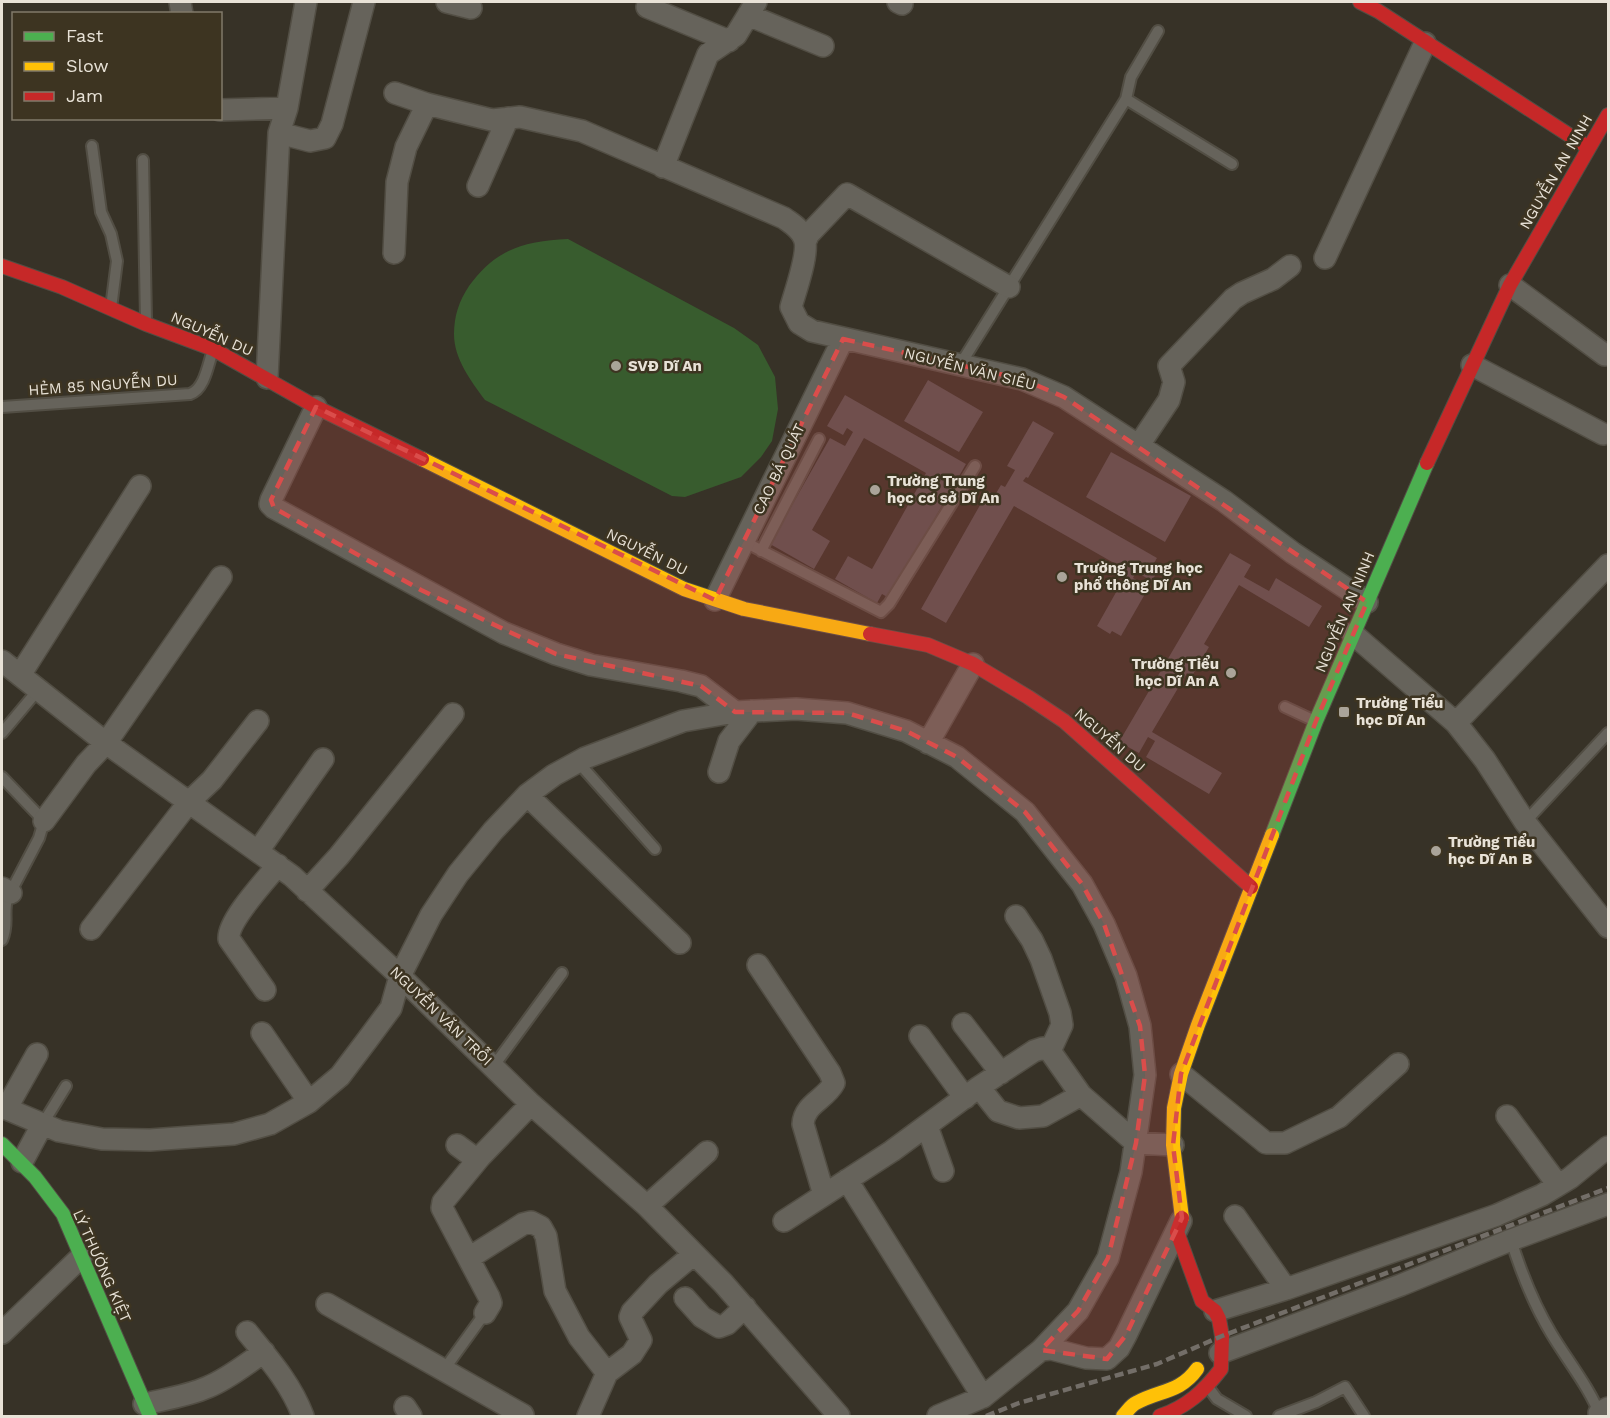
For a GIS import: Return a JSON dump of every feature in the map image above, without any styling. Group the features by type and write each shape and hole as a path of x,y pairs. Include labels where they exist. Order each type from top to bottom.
{"main road":[{"path":"1360,2 1378,11 1589,148"},
{"name":"NGUYỄN AN NINH","path":"1217,1303 1202,1301 1177,1232 1189,1222 1173,1145 1174,1108 1181,1074 1316,721 1437,440 1510,285 1608,115"},
{"name":"NGUYỄN DU","path":"2,266 62,287 146,324 213,350 316,407 684,589 744,609 928,645 973,664 1064,721 1251,887"},
{"name":"LÝ THƯỜNG KIỆT","path":"2,1144 48,1190 63,1214 147,1410"},
{"path":"1160,1416 1188,1404 1208,1387 1221,1369 1221,1327 1217,1303"},
{"path":"1124,1416 1135,1403 1175,1389 1192,1376 1204,1359 1220,1353"}],"street":[{"path":"267,378 279,134 287,108 306,2"},
{"path":"279,134 310,141 325,138 332,124 364,2"},
{"path":"447,2 471,8"},
{"path":"647,7 729,41"},
{"path":"663,167 703,62 713,49 736,36 752,8 823,46"},
{"path":"1325,258 1425,43"},
{"path":"395,93 427,104 492,120 530,119 582,131 784,218 798,228 806,240 847,194 1009,287"},
{"path":"394,253 397,182 406,147 427,104"},
{"path":"222,110 287,108"},
{"path":"478,186 508,118"},
{"name":"NGUYỄN VĂN SIÊU","path":"806,240 806,251 791,307 799,323 812,331 843,339 1022,380 1064,396 1224,501 1293,553 1367,602"},
{"path":"1139,445 1169,400 1174,382 1169,366 1233,299 1273,279 1290,266"},
{"path":"1510,285 1605,355"},
{"name":"CAO BÁ QUÁT","path":"715,600 752,546 843,339"},
{"path":"1472,365 1603,434"},
{"path":"316,407 270,500 274,508 504,633 591,665 701,686 743,712"},
{"path":"20,675 140,486"},
{"path":"1456,723 1605,572"},
{"path":"44,821 86,764 106,743 221,578"},
{"path":"1353,634 1456,723 1485,760 1525,822 1608,927"},
{"name":"NGUYỄN VĂN TRỖI","path":"2,661 106,743 278,865 308,891 400,976 531,1104 647,1206 745,1307 839,1416"},
{"path":"928,742 973,664"},
{"path":"37,1054 4,1108 59,1131 102,1139 150,1140 234,1134 270,1124 309,1102 340,1076 391,1008 400,976 431,915 458,874 493,831 527,795 554,775 578,762 682,721 743,712 796,709 847,713 906,731 957,758 1025,812 1082,884 1104,924 1126,976 1140,1026 1145,1075 1137,1143 1123,1206 1108,1258 1078,1311 1041,1350 983,1397 938,1416"},
{"path":"719,772 729,741 743,712"},
{"path":"308,891 339,856 453,714"},
{"path":"91,929 189,802 212,780 258,721"},
{"path":"258,851 323,759"},
{"path":"527,795 680,943"},
{"path":"265,990 229,939 228,933 237,917 278,865"},
{"path":"1016,916 1041,959 1060,1013 1062,1025 1050,1051"},
{"path":"758,964 830,1073 834,1083 829,1093 809,1108 803,1116 803,1124 824,1195"},
{"path":"963,1024 1001,1073"},
{"path":"262,1033 309,1102"},
{"path":"920,1036 972,1092 998,1111 1019,1118 1043,1116 1081,1095"},
{"path":"784,1221 892,1151 972,1092 1034,1051 1043,1048 1050,1051 1081,1095 1137,1143 1173,1145"},
{"path":"1181,1074 1266,1143 1285,1143 1339,1117 1398,1064"},
{"path":"485,1312 491,1303 442,1208 443,1202 480,1157 531,1104"},
{"path":"1507,1116 1558,1185"},
{"path":"21,1162 42,1125"},
{"path":"927,1125 943,1171"},
{"path":"457,1145 472,1156 480,1157"},
{"path":"1217,1303 1286,1288 1497,1215 1542,1195 1608,1147"},
{"path":"647,1206 707,1152"},
{"path":"847,1180 983,1397"},
{"path":"1220,1353 1608,1204"},
{"path":"1235,1216 1286,1288"},
{"path":"469,1258 523,1224 531,1222 541,1227 546,1236 555,1291 579,1337 607,1373"},
{"path":"1041,1350 1051,1349 1086,1358 1107,1359 1113,1354 1119,1348 1189,1222"},
{"path":"588,1416 607,1373 632,1354 641,1340 630,1317 632,1311 658,1284 694,1254"},
{"path":"2,1333 81,1257"},
{"path":"685,1298 702,1317 719,1327 726,1324 745,1307"},
{"path":"327,1304 523,1415"},
{"path":"247,1332 277,1368 297,1399 303,1416"},
{"path":"147,1410 209,1387 264,1352"}],"lane":[{"path":"960,365 1126,99 1131,77 1158,31"},
{"path":"1126,99 1232,164"},
{"path":"92,146 100,212 111,234 117,261 111,308"},
{"path":"144,160 146,324"},
{"name":"HẺM 85 NGUYỄN DU","path":"2,407 190,394 201,386 213,350"},
{"path":"819,439 752,546 880,612 889,604 975,466"},
{"path":"2,733 38,690"},
{"path":"1286,707 1316,721"},
{"path":"1525,822 1608,733"},
{"path":"578,762 655,849"},
{"path":"2,777 44,821 39,838 6,890 4,909 7,919 2,940"},
{"path":"493,1067 562,974"},
{"path":"42,1125 66,1086"},
{"path":"1510,1240 1523,1279 1549,1330 1603,1412"},
{"path":"443,1371 485,1312"},
{"path":"1208,1387 1217,1399 1246,1416"},
{"path":"1279,1416 1316,1402 1345,1387 1364,1416"}],"highlighted area":[{"path":"843,339 1022,379 1064,397 1367,602 1316,721 1181,1074 1173,1145 1182,1218 1126,1335 1107,1359 1041,1350 1078,1311 1108,1258 1136,1143 1145,1075 1140,1026 1104,924 1082,884 1025,812 957,757 906,731 847,713 735,712 701,686 556,654 421,590 274,508 271,500 316,407 715,600"}],"green space":[{"name":"SVĐ Dĩ An","path":"568,239 734,328 758,345 775,377 778,409 772,441 761,457 741,477 685,497 672,496 485,400 464,369 455,343 456,315 465,292 479,273 512,249 538,242"}],"building":[{"path":"928,380 983,412 959,452 904,421"},
{"path":"845,395 966,464 889,598 882,594 877,603 835,579 848,556 872,569 926,473 864,438 812,530 830,541 814,569 770,544 830,438 845,446 853,432 847,428 843,435 827,426"},
{"path":"1033,421 1054,433 1028,478 1026,477 1023,481 1157,558 1151,568 1157,572 1152,581 1136,572 1133,578 1149,587 1121,636 1112,631 1110,634 1097,626 1128,571 1014,506 946,623 921,609 988,491 995,495 1001,485 1005,487 1015,470 1007,466"},
{"path":"1111,452 1191,496 1165,542 1086,497"},
{"path":"1230,553 1251,565 1244,577 1269,591 1276,578 1322,606 1309,627 1239,585 1204,644 1209,647 1192,676 1187,673 1152,732 1222,773 1209,794 1146,757 1155,741 1148,737 1139,753 1119,742"}],"railway":[{"path":"986,1416 1019,1403 1157,1364 1222,1336 1608,1188"}],"traffic: fast":[{"path":"1272,835 1316,721 1427,463"},
{"path":"2,1144 35,1177 63,1214 150,1416"}],"traffic: slow":[{"path":"422,459 684,589 744,609 870,634"},
{"path":"1182,1218 1173,1145 1174,1108 1181,1074 1272,835"},
{"path":"1123,1416 1134,1404 1184,1383 1197,1369"}],"traffic: jam":[{"path":"1360,2 1378,11 1589,148"},
{"path":"1427,463 1510,285 1608,115"},
{"path":"2,266 62,287 146,324 213,349 316,407 422,459"},
{"path":"870,634 928,645 973,664 1028,697 1064,721 1251,887"},
{"path":"1160,1416 1179,1408 1194,1397 1221,1369 1222,1336 1219,1319 1215,1311 1202,1301 1177,1232 1182,1218"}],"place":[{"name":"SVĐ Dĩ An","path":"616,366"},
{"name":"Trường Trung học cơ sở Dĩ An","path":"875,490"},
{"name":"Trường Trung học phổ thông Dĩ An","path":"1062,577"},
{"name":"Trường Tiểu học Dĩ An A","path":"1231,673"},
{"name":"Trường Tiểu học Dĩ An","path":"1344,712"},
{"name":"Trường Tiểu học Dĩ An B","path":"1436,851"}]}
